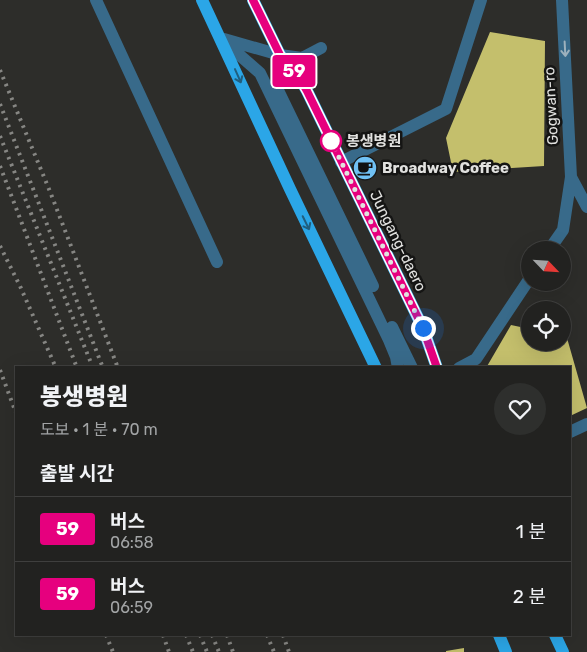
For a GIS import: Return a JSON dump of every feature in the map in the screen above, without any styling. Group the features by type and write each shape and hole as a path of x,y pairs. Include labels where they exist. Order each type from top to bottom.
{"main road":[{"path":"202,0 375,366"},
{"name":"Jungang-daero","path":"254,0 280,55 299,77 307,91 423,328 436,366"},
{"path":"499,636 506,652"},
{"path":"555,636 563,652"}],"street":[{"path":"96,0 217,262"},
{"path":"341,162 446,109 481,0"},
{"name":"Gogwan-ro","path":"562,0 571,177 587,207"},
{"path":"221,39 280,55 302,58 321,48"},
{"path":"221,39 260,73 389,340 398,366"},
{"path":"280,55 276,86 411,366"},
{"path":"555,241 563,230 571,177"},
{"path":"463,366 476,359 521,291"},
{"path":"571,432 587,424"}],"building":[{"name":"봉생병원","path":"490,32 545,41 544,166 453,172 446,138"},
{"path":"511,325 521,327 521,351 571,351 587,408 571,416 571,366 487,366"},
{"path":"464,648 464,652 446,652 446,651"}],"railway":[{"path":"0,70 51,194 117,366"},
{"path":"0,104 102,366"},
{"path":"0,136 92,366"},
{"path":"0,166 76,366"},
{"path":"0,246 55,366"},
{"path":"0,370 15,410"},
{"path":"106,636 113,652"},
{"path":"163,636 169,652"},
{"path":"186,636 193,652"},
{"path":"200,636 207,652"},
{"path":"212,636 219,652"},
{"path":"227,636 233,652"},
{"path":"267,636 274,652"},
{"path":"283,636 289,652"}],"bus line":[{"name":"59","path":"253,0 280,55 299,77 307,91 423,328 436,366"}],"place":[{"name":"봉생병원","path":"331,141"},
{"name":"Broadway Coffee","path":"365,168"}],"route":[{"path":"331,141 423,328"}]}
